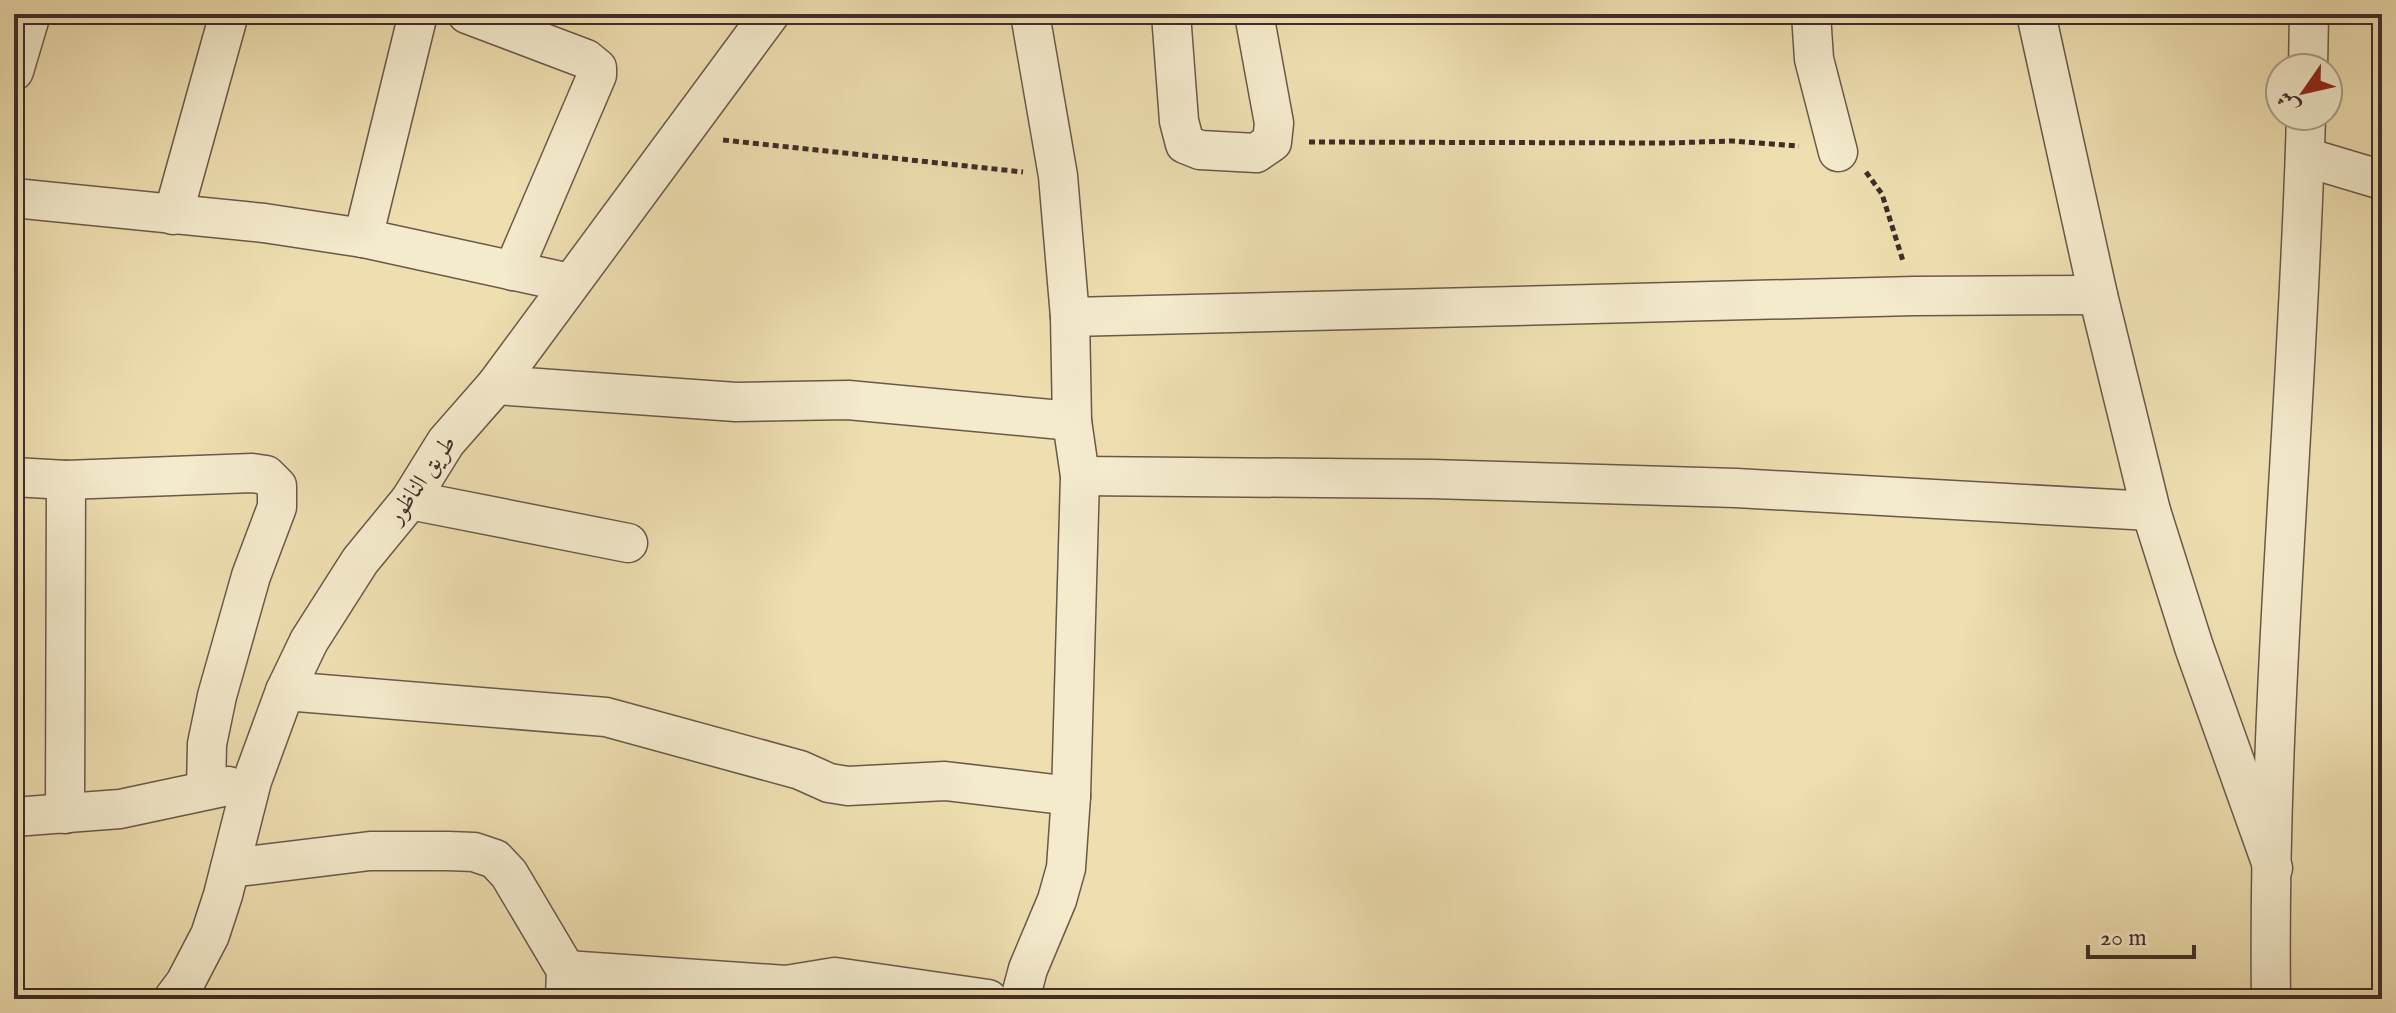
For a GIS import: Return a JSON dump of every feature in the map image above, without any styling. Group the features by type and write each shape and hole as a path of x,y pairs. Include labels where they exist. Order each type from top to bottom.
{"street":[{"path":"14,71 31,14"},
{"path":"173,215 229,14"},
{"path":"363,238 418,14"},
{"path":"467,14 586,59 597,68 597,75 513,271"},
{"name":"طريق الناظور","path":"173,999 210,935 252,781 285,691 309,641 360,561 410,500 446,442 496,385 770,14"},
{"path":"1020,999 1066,868 1071,796 1080,476 1072,421 1070,317 1058,176 1030,14"},
{"path":"1171,14 1179,121 1185,144 1200,150 1256,153 1272,142 1274,123 1254,14"},
{"path":"1811,14 1814,59 1838,152"},
{"path":"2036,14 2098,295 2151,511 2273,868"},
{"path":"2308,52 2309,14"},
{"path":"2271,999 2276,707 2306,132"},
{"path":"2305,157 2382,180"},
{"path":"14,198 264,223 363,238 570,283"},
{"path":"1070,317 1914,296 2098,295"},
{"path":"496,385 736,402 848,400 1072,421"},
{"path":"14,477 66,480 252,473 266,475 277,486 277,507 251,576 217,696 207,744 206,790"},
{"path":"1080,476 1431,479 1721,487 2151,511"},
{"path":"65,814 66,480"},
{"path":"410,500 628,543"},
{"path":"285,691 606,717 787,766 829,783 848,786 945,781 1071,796"},
{"path":"2220,715 2276,707"},
{"path":"14,817 120,809 252,781"},
{"path":"230,868 370,851 474,852 495,859 509,874 565,984 704,990 786,985 835,977 879,990 988,999"}],"path":[{"path":"682,135 1058,176"},
{"path":"1272,142 1732,141 1838,152 1865,171 1882,194 1914,296"}]}
